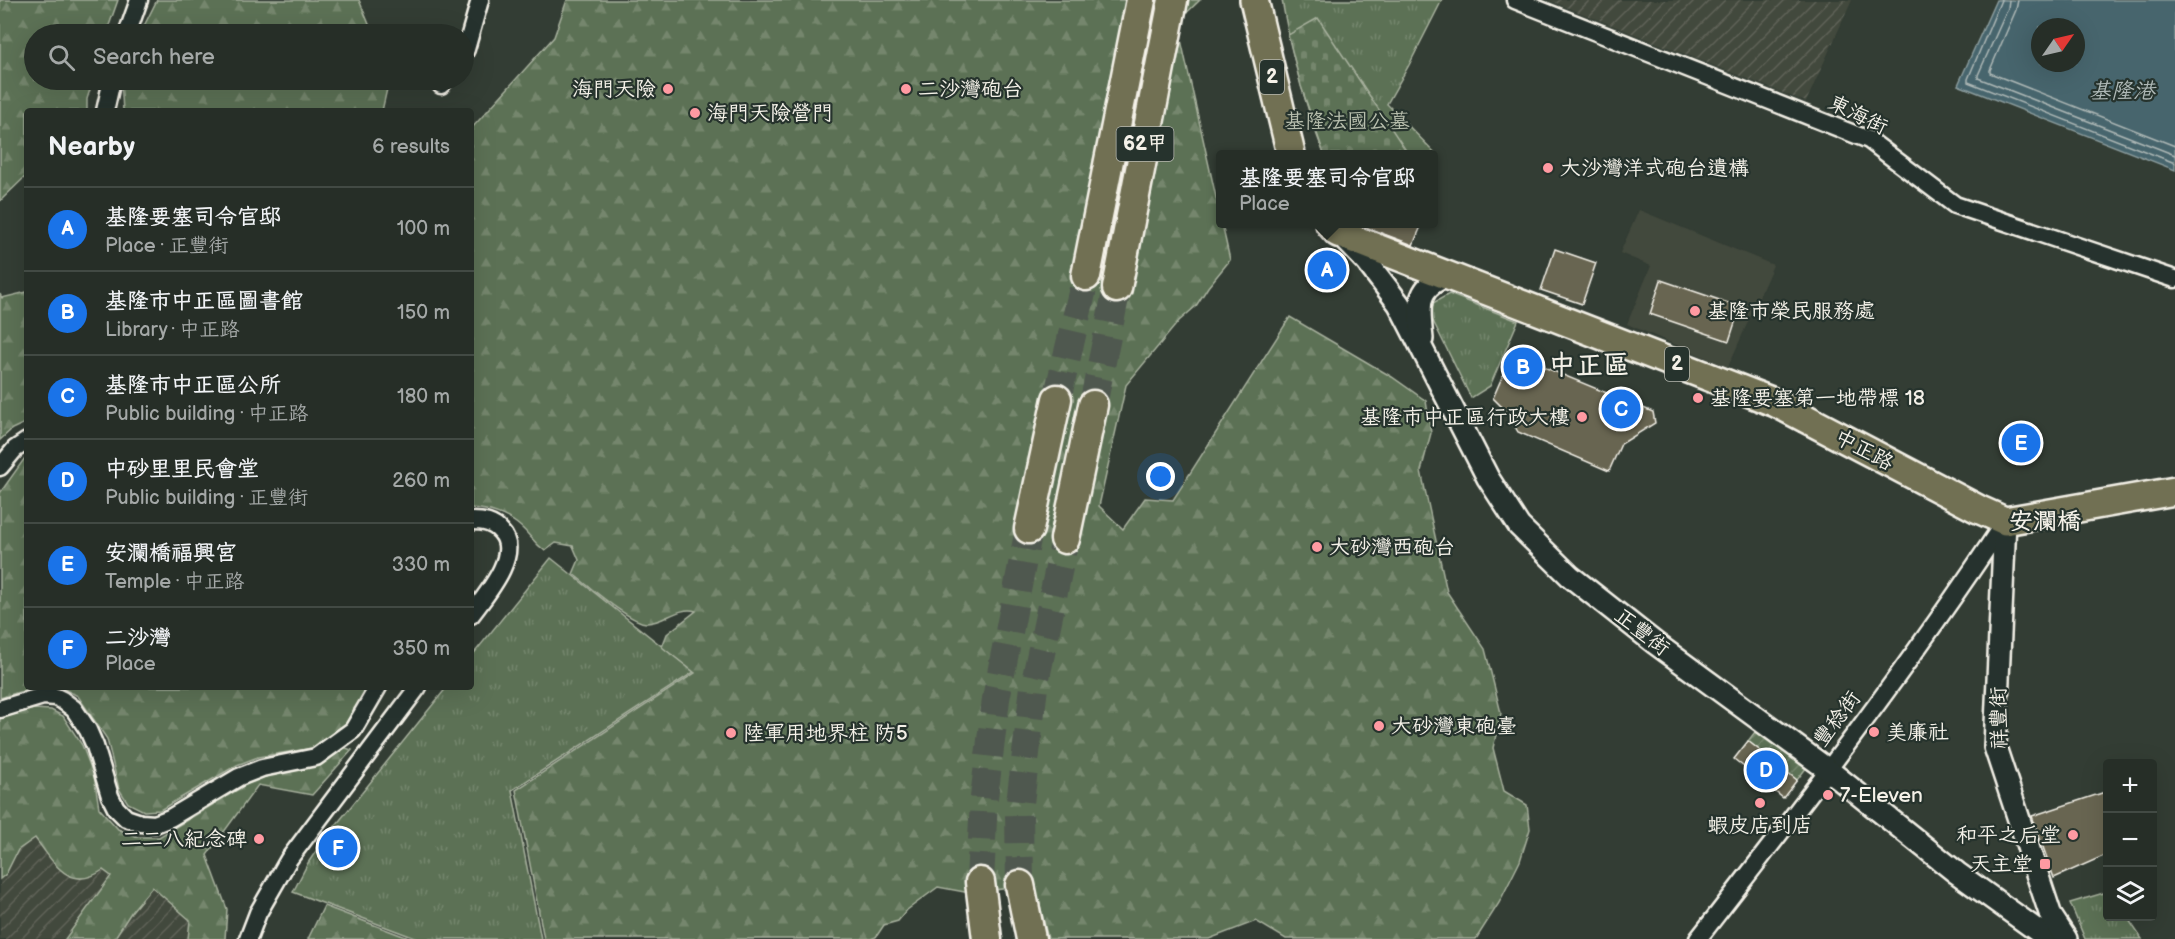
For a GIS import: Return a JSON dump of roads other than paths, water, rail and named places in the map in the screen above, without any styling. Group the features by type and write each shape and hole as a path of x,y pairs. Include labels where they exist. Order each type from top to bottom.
{"highway":[{"name":"62甲","path":"1086,276 1141,0"},
{"name":"62甲","path":"1117,288 1173,0"},
{"path":"1029,529 1058,399"},
{"path":"1065,539 1093,405"},
{"path":"980,882 987,939"},
{"path":"1020,885 1031,939"}],"main road":[{"name":"2","path":"1254,0 1290,150"},
{"name":"中正路","path":"1334,228 1776,404 1978,509 2005,520"},
{"path":"2005,520 2175,491"}],"street":[{"path":"131,24 139,0"},
{"path":"473,24 480,0"},
{"name":"東海街","path":"1515,0 1869,140 1954,205 2175,279"},
{"path":"106,108 110,90"},
{"name":"正豐街","path":"1334,228 1367,262 1399,304 1456,419 1488,478 1519,526 1570,576 1655,643 1827,769 1957,873 2049,939"},
{"path":"1423,350 1419,311 1423,294 1434,280 1450,275"},
{"path":"0,467 15,449 24,443"},
{"name":"豐稔街","path":"1698,939 1956,595 2005,520"},
{"name":"祥豐街","path":"2005,520 1995,747 2051,916 2066,939"},
{"path":"474,521 489,523 498,528 508,542 508,549 503,566 474,610"},
{"path":"0,709 43,696 62,700 79,716 95,746 110,796 116,808 126,818 141,823 155,824 170,818 238,777 262,768 316,757 353,730 376,690"},
{"path":"248,939 265,900 296,850 416,690"},
{"path":"2008,911 2021,912 2036,906 2042,891"}],"water":[{"name":"基隆港","path":"1996,0 2175,0 2175,170 1958,85"}],"tunnel":[{"path":"1057,399 1086,276"},
{"path":"1093,405 1117,288"},
{"path":"980,882 984,798 996,699 1029,529"},
{"path":"1020,885 1019,811 1034,687 1065,539"}],"place":[{"name":"海門天險","path":"668,89"},
{"name":"二沙灣砲台","path":"906,89"},
{"name":"海門天險營門","path":"695,113"},
{"name":"大沙灣洋式砲台遺構","path":"1548,168"},
{"name":"基隆要塞司令官邸","path":"1327,270"},
{"name":"基隆市榮民服務處","path":"1695,311"},
{"name":"基隆市中正區圖書館","path":"1523,367"},
{"name":"基隆要塞第一地帶標 18","path":"1698,398"},
{"name":"基隆市中正區公所","path":"1621,409"},
{"name":"基隆市中正區行政大樓","path":"1582,417"},
{"name":"安瀾橋福興宮","path":"2021,443"},
{"name":"大砂灣西砲台","path":"1317,547"},
{"name":"大砂灣東砲臺","path":"1379,726"},
{"name":"美廉社","path":"1874,732"},
{"name":"陸軍用地界柱 防5","path":"731,733"},
{"name":"中砂里里民會堂","path":"1766,770"},
{"name":"7-Eleven","path":"1828,795"},
{"name":"蝦皮店到店","path":"1760,803"},
{"name":"和平之后堂","path":"2073,835"},
{"name":"二二八紀念碑","path":"259,839"},
{"name":"二沙灣","path":"338,848"},
{"name":"天主堂","path":"2045,864"}],"district":[{"name":"中正區","path":"1589,366"},
{"name":"安瀾橋","path":"2045,521"}],"park label":[{"name":"基隆法國公墓","path":"1347,121"}]}
